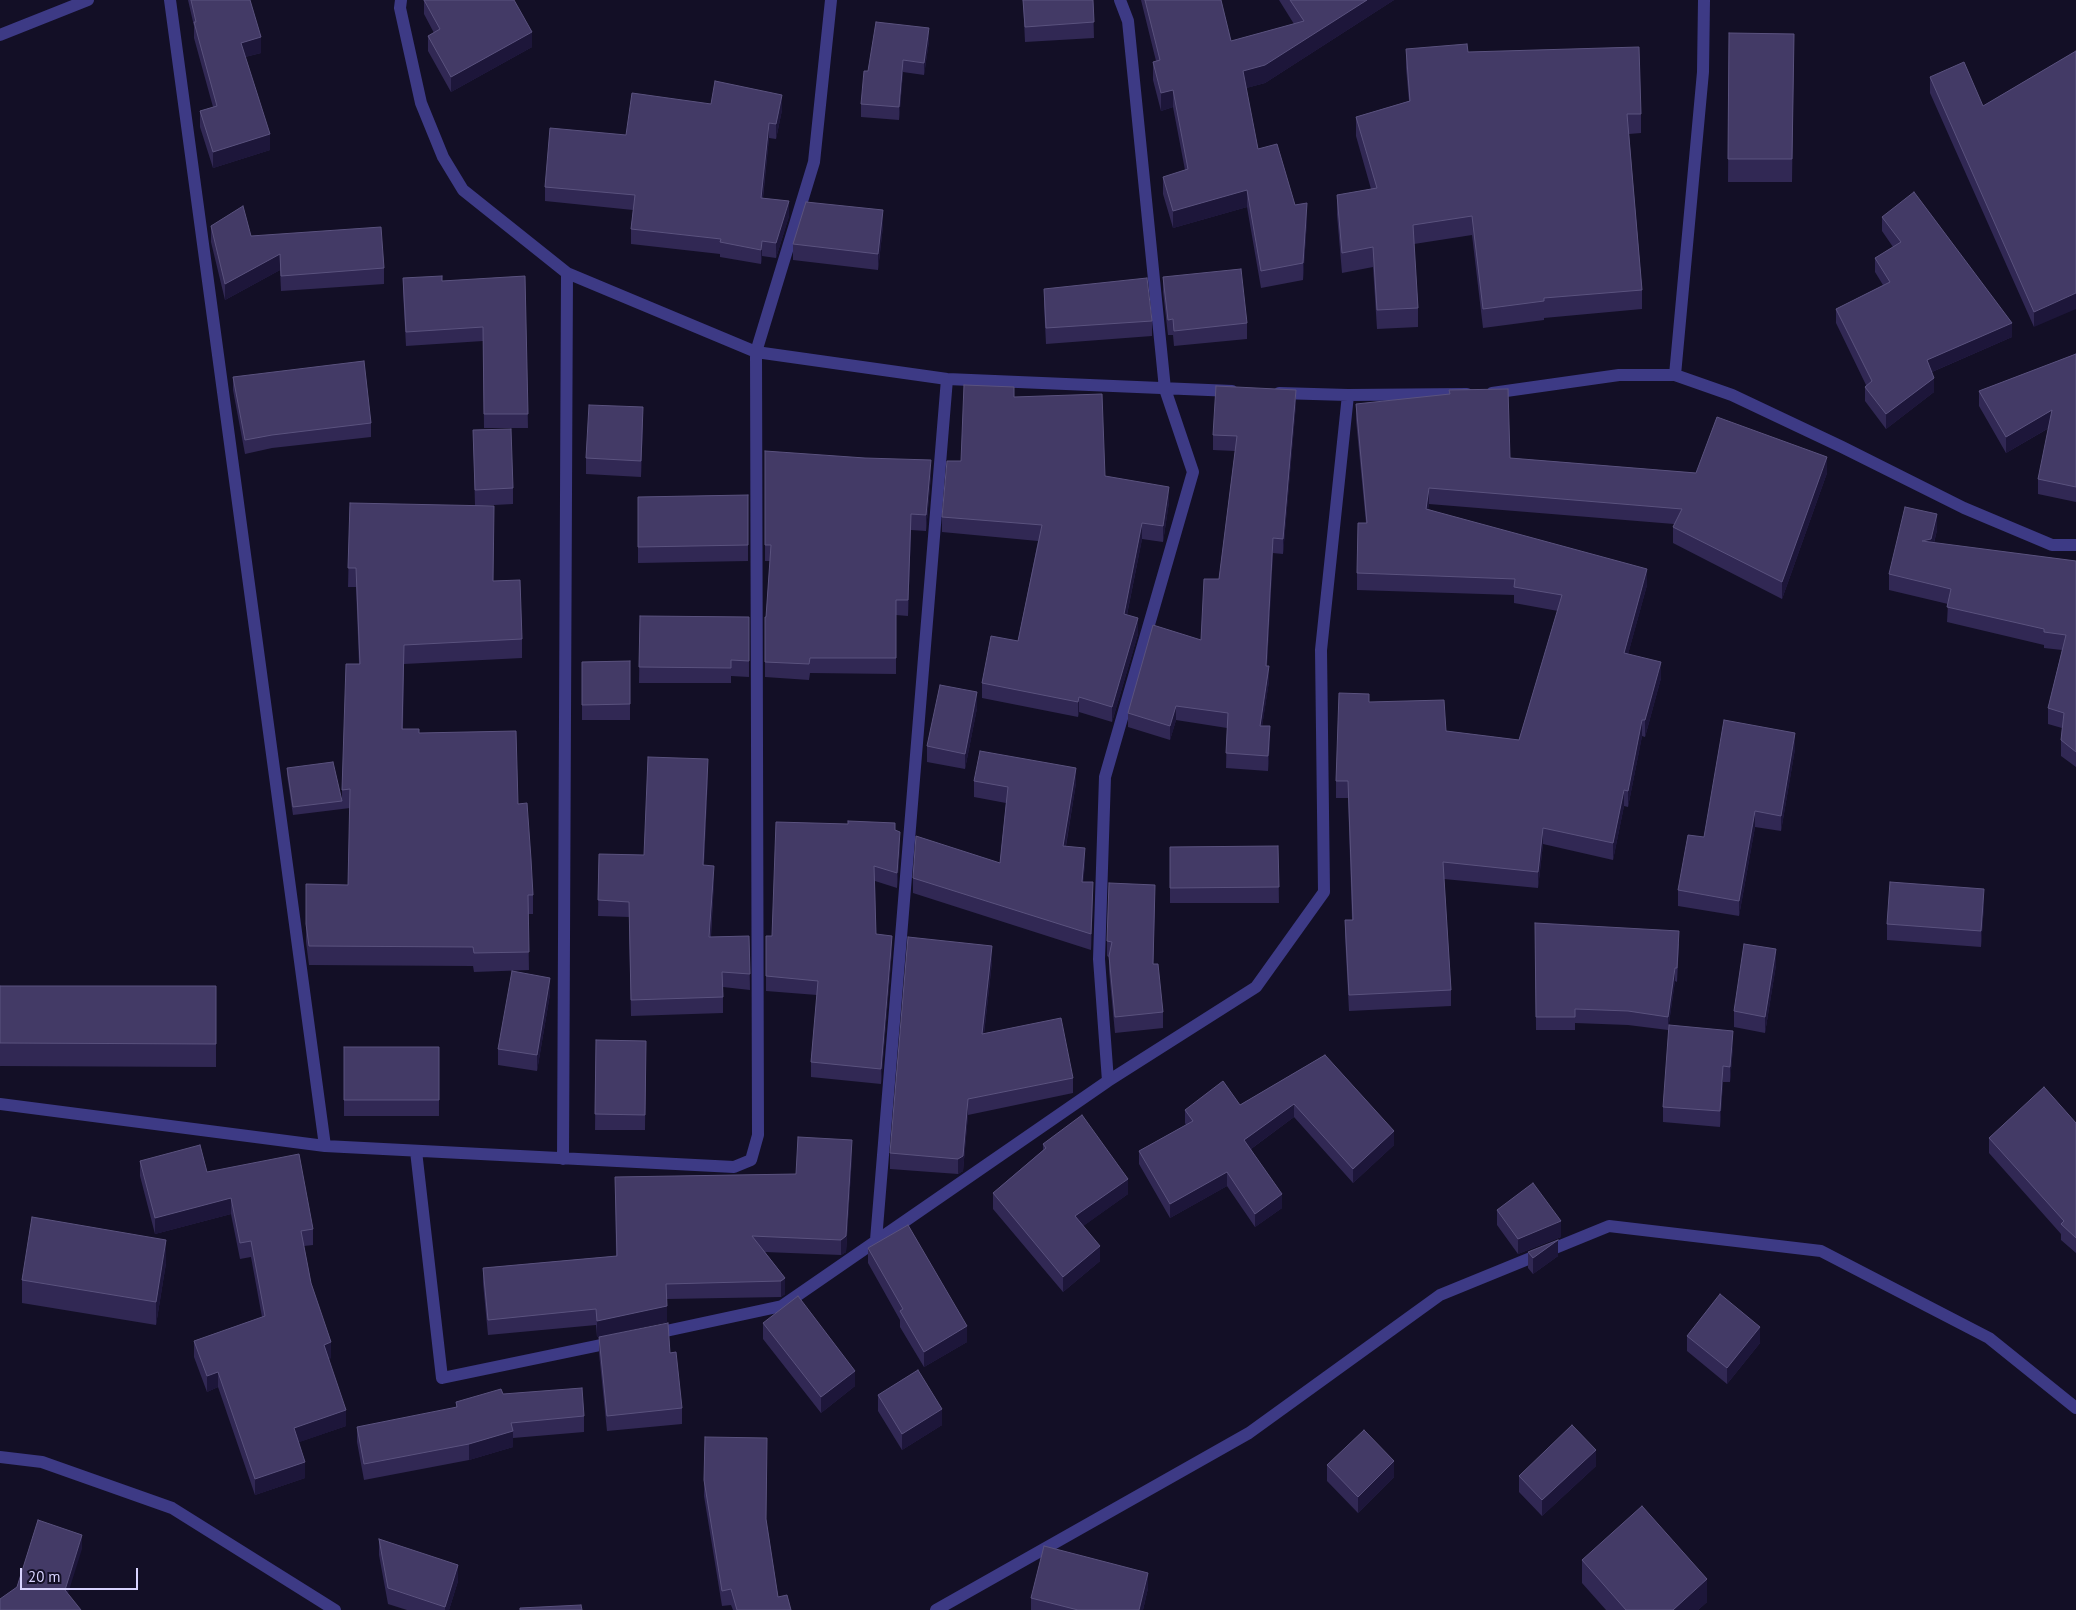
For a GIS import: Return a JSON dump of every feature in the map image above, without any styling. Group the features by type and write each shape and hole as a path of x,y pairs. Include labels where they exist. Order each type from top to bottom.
{"street":[{"path":"0,35 88,0"},
{"path":"170,0 324,1146"},
{"path":"401,0 400,8 421,103 448,165 463,190 567,274 756,352 947,379 1242,392"},
{"path":"0,1104 324,1146 734,1167 751,1160 758,1135 756,352 814,162 831,0"},
{"path":"1108,1081 1099,960 1105,777 1193,472 1165,389 1128,21 1120,0"},
{"path":"1675,374 1703,72 1704,0"},
{"path":"563,1159 567,274"},
{"path":"1271,393 1348,395 1488,393 1619,375 1675,374 1732,395 1964,508 2052,545 2076,546"},
{"path":"876,1240 947,379"},
{"path":"416,1151 442,1378 782,1306 1108,1081 1256,987 1324,892 1321,650 1348,395"},
{"path":"936,1610 1249,1433 1440,1295 1609,1226 1821,1251 1989,1338 2076,1408"},
{"path":"0,1457 42,1462 172,1508 335,1610"}],"building":[{"path":"191,0 250,0 261,37 241,43 270,134 213,152 200,111 217,106 194,22 196,22"},
{"path":"424,0 514,0 532,32 451,77 428,36 440,29"},
{"path":"1023,0 1093,0 1094,22 1025,27"},
{"path":"1145,0 1221,0 1231,41 1304,21 1290,0 1367,0 1265,65 1243,71 1258,149 1277,144 1295,205 1307,203 1303,263 1261,271 1247,190 1173,211 1163,177 1188,169 1173,90 1161,93 1153,62 1160,60"},
{"path":"876,22 929,28 924,63 903,60 899,107 861,104 864,71 868,71"},
{"path":"1729,33 1794,34 1792,159 1728,159"},
{"path":"1467,44 1468,52 1639,47 1641,114 1627,114 1642,290 1544,298 1544,301 1483,309 1472,216 1413,225 1418,308 1377,310 1373,247 1342,253 1337,195 1377,188 1356,117 1410,101 1406,49"},
{"path":"2076,51 2076,293 2034,312 1930,77 1964,62 1983,106"},
{"path":"715,81 782,95 776,124 769,123 761,198 789,201 776,243 762,241 761,250 720,242 721,239 631,229 635,195 545,187 550,128 626,135 632,93 711,104"},
{"path":"1914,192 2012,323 1927,360 1934,378 1886,414 1865,387 1872,381 1836,309 1890,282 1875,258 1901,242 1882,217"},
{"path":"806,202 883,210 878,254 793,244"},
{"path":"243,206 251,236 381,227 384,268 281,276 280,254 225,284 211,226"},
{"path":"1241,269 1247,323 1174,331 1173,319 1168,320 1163,277"},
{"path":"442,276 442,281 525,276 528,414 484,414 483,327 406,332 403,278"},
{"path":"1147,278 1152,321 1046,328 1044,289"},
{"path":"2076,354 2076,487 2038,479 2052,410 2006,437 1979,391"},
{"path":"364,361 371,423 245,440 233,377"},
{"path":"964,385 1014,387 1014,397 1102,394 1105,476 1169,487 1163,526 1142,523 1124,614 1138,618 1112,707 1079,697 1078,702 982,683 991,636 1018,641 1042,525 942,517 947,461 961,461"},
{"path":"1216,386 1296,390 1283,539 1273,538 1266,666 1269,666 1260,726 1270,726 1268,756 1226,753 1228,713 1176,706 1170,726 1128,713 1153,625 1201,640 1204,579 1219,579 1237,436 1213,435"},
{"path":"1508,389 1510,458 1696,473 1717,417 1827,457 1782,582 1673,527 1682,509 1429,488 1426,509 1647,569 1624,653 1661,662 1645,720 1642,720 1628,791 1624,790 1613,843 1543,828 1538,872 1443,862 1451,990 1349,995 1345,920 1353,920 1348,781 1336,781 1339,693 1369,694 1369,702 1444,700 1446,731 1519,740 1562,595 1514,587 1515,579 1357,573 1358,523 1367,523 1356,404 1450,394 1449,390"},
{"path":"589,405 643,407 641,461 586,458"},
{"path":"511,429 513,488 475,490 473,430"},
{"path":"765,451 865,458 931,460 926,515 911,514 908,600 896,600 896,658 810,658 809,664 765,662 765,617 771,545 765,545"},
{"path":"748,495 748,545 638,547 638,497"},
{"path":"350,503 494,506 493,581 520,580 522,639 404,645 402,729 419,729 419,733 516,731 518,804 527,803 531,859 533,895 528,895 529,952 474,953 473,947 309,946 306,924 306,884 348,885 350,789 342,790 346,664 360,664 356,568 348,568"},
{"path":"1905,507 1937,514 1931,539 1922,541 2076,561 2076,752 2061,740 2064,713 2048,708 2066,635 2044,632 2044,629 1947,607 1951,589 1889,574"},
{"path":"640,616 749,617 749,661 731,660 731,668 639,667"},
{"path":"630,661 630,704 582,705 582,662"},
{"path":"940,685 977,692 965,754 927,746"},
{"path":"1724,720 1795,733 1781,816 1755,811 1739,901 1678,890 1688,835 1704,837"},
{"path":"980,751 1076,768 1063,846 1085,848 1082,882 1093,882 1091,934 913,878 916,836 1000,863 1008,787 974,781"},
{"path":"648,757 708,759 703,865 714,866 709,937 749,936 750,974 722,972 723,997 631,1000 629,902 598,900 599,854 644,855"},
{"path":"333,762 342,801 293,807 287,768"},
{"path":"848,821 895,823 895,830 900,832 897,873 874,866 876,934 892,936 881,1069 811,1062 818,981 766,976 766,936 772,936 776,822 848,824"},
{"path":"1278,846 1279,887 1170,888 1170,847"},
{"path":"1890,882 1984,889 1981,931 1887,924"},
{"path":"1109,883 1155,885 1153,964 1158,964 1163,1012 1115,1017 1109,956 1112,942 1107,941"},
{"path":"1535,923 1679,931 1677,968 1675,968 1668,1017 1628,1011 1575,1009 1575,1017 1536,1017"},
{"path":"908,937 992,946 982,1034 1061,1018 1073,1078 968,1099 963,1156 958,1159 890,1153"},
{"path":"1744,944 1776,949 1765,1017 1734,1011"},
{"path":"512,971 550,978 537,1055 498,1049"},
{"path":"0,986 216,986 216,1044 0,1043"},
{"path":"1669,1025 1733,1031 1730,1067 1723,1066 1720,1111 1663,1107"},
{"path":"596,1040 646,1041 645,1115 595,1114"},
{"path":"344,1047 439,1047 439,1100 344,1100"},
{"path":"1325,1055 1394,1131 1353,1169 1294,1104 1244,1140 1282,1194 1255,1214 1227,1172 1170,1204 1139,1151 1193,1121 1185,1110 1223,1081 1240,1105"},
{"path":"2044,1087 2076,1123 2076,1238 2061,1224 2064,1221 1989,1138"},
{"path":"1082,1115 1128,1179 1075,1216 1100,1246 1063,1277 993,1193 1046,1148 1043,1144"},
{"path":"798,1137 852,1140 846,1236 841,1240 752,1236 785,1278 781,1281 666,1284 667,1306 597,1321 596,1309 488,1320 483,1268 617,1256 615,1177 796,1174"},
{"path":"200,1145 207,1172 299,1154 313,1229 301,1231 311,1283 331,1342 324,1345 346,1410 294,1428 305,1462 255,1479 218,1372 207,1376 194,1341 265,1316 251,1241 240,1243 231,1198 155,1218 140,1161"},
{"path":"1533,1183 1561,1221 1518,1239 1497,1210"},
{"path":"32,1217 166,1240 156,1302 22,1280"},
{"path":"908,1225 967,1326 924,1352 900,1311 903,1309 868,1248"},
{"path":"1558,1240 1533,1258 1528,1252"},
{"path":"1720,1294 1760,1327 1727,1368 1687,1336"},
{"path":"798,1296 855,1371 821,1397 763,1323"},
{"path":"668,1323 670,1353 676,1352 682,1408 607,1416 599,1337"},
{"path":"918,1370 942,1409 902,1434 878,1395"},
{"path":"582,1388 584,1416 511,1423 513,1431 469,1444 364,1464 357,1427 457,1407 456,1402 501,1389 503,1394"},
{"path":"1572,1425 1596,1450 1542,1500 1519,1476"},
{"path":"1364,1430 1394,1461 1358,1497 1327,1465"},
{"path":"705,1437 767,1438 766,1519 778,1597 787,1595 791,1610 737,1610 731,1589 722,1591 704,1480"},
{"path":"1642,1506 1707,1579 1673,1610 1626,1610 1582,1560"},
{"path":"38,1520 82,1535 65,1590 81,1610 0,1610 0,1599 17,1587"},
{"path":"379,1539 458,1565 445,1607 388,1588"},
{"path":"1044,1546 1148,1573 1139,1610 1078,1610 1031,1598"},
{"path":"581,1605 582,1610 520,1610 520,1608"}]}
